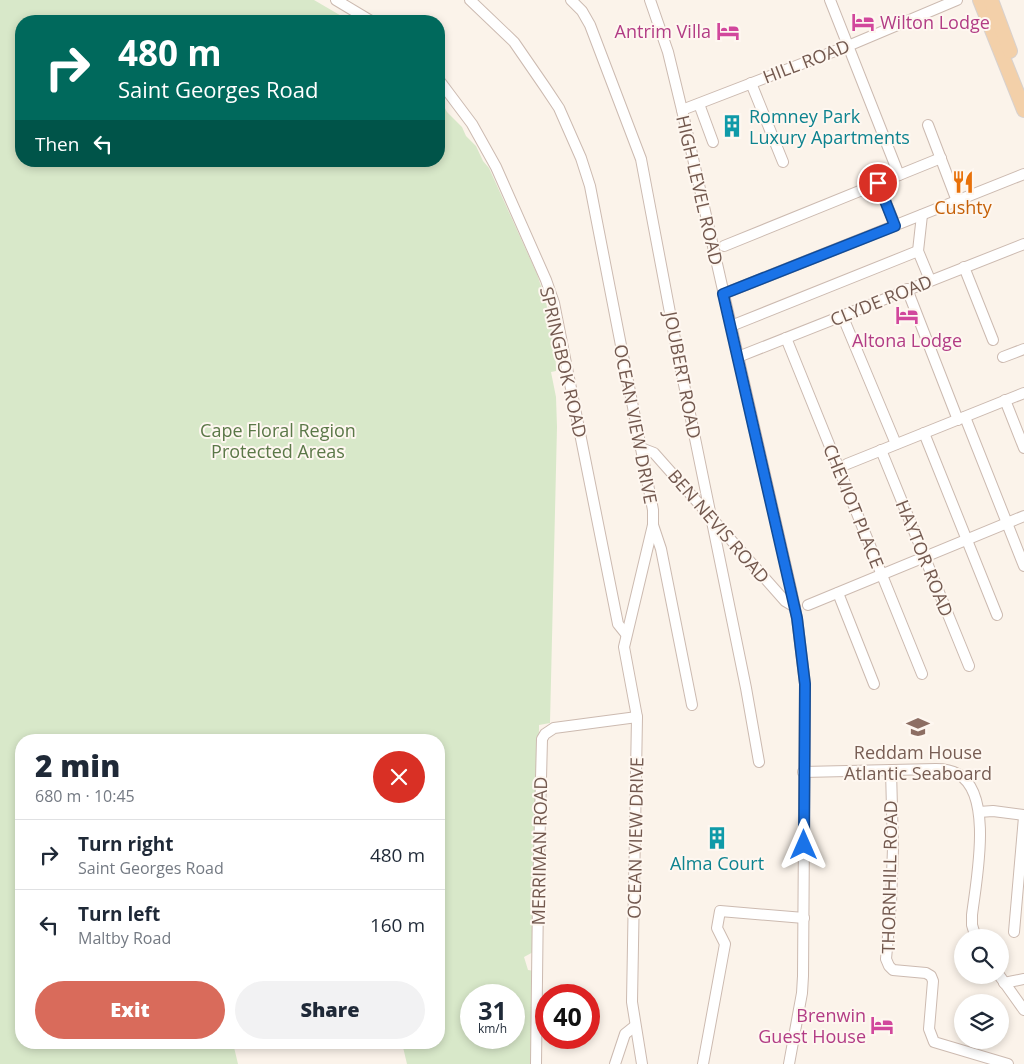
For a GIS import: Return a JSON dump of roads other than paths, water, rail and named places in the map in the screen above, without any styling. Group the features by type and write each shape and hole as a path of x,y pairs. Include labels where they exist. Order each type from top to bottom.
{"main road":[{"path":"980,0 1024,110"},
{"path":"991,0 1024,86"}],"street":[{"path":"336,0 361,15"},
{"name":"OCEAN VIEW DRIVE","path":"470,0 522,52 558,108 582,158 590,186 653,510 652,525 626,634 625,655 637,717 632,1002 642,1064"},
{"name":"JOUBERT ROAD","path":"571,0 582,11 590,24 641,159 759,762"},
{"name":"HIGH LEVEL ROAD","path":"650,0 668,52 682,110 795,607 805,684 803,772 804,918 802,993 789,1064"},
{"path":"830,0 899,175"},
{"name":"HILL ROAD","path":"682,110 848,46 958,0"},
{"path":"751,83 783,162"},
{"name":"SPRINGBOK ROAD","path":"445,88 472,124 496,167 546,280 554,303 618,624 626,634"},
{"path":"699,104 713,142"},
{"path":"928,125 957,201"},
{"path":"724,246 941,158"},
{"path":"723,294 1024,174"},
{"path":"878,183 895,226"},
{"path":"922,215 918,251 930,280"},
{"name":"CLYDE ROAD","path":"738,357 964,266 1024,244"},
{"path":"731,326 918,251"},
{"path":"964,266 993,340"},
{"path":"907,289 1024,566"},
{"path":"842,315 896,444"},
{"name":"CHEVIOT PLACE","path":"786,338 922,674"},
{"path":"1003,357 1024,349"},
{"path":"847,464 1024,393"},
{"path":"1005,400 1024,448"},
{"path":"924,433 998,616"},
{"name":"BEN NEVIS ROAD","path":"641,448 654,453 785,601 795,607"},
{"name":"HAYTOR ROAD","path":"881,450 969,666"},
{"path":"808,605 1024,516"},
{"path":"652,525 661,548 692,705"},
{"path":"838,593 874,684"},
{"name":"MERRIMAN ROAD","path":"536,1064 542,739 545,734 554,728 637,717"},
{"path":"803,772 942,769 958,774 968,784 979,812 980,844 972,925 973,929"},
{"name":"THORNHILL ROAD","path":"890,770 893,848 891,904 886,959 893,970 926,973 931,976 933,981 929,1029 931,1039 938,1044 1008,1064"},
{"path":"979,812 993,811 1024,816 1022,876 1014,932"},
{"path":"703,1064 726,944 717,928 720,912 804,918"},
{"path":"1009,979 1024,979"},
{"path":"1006,984 1024,1010"},
{"path":"614,1064 626,1034 635,1026"}],"place":[{"name":"Wilton Lodge","path":"863,22"},
{"name":"Antrim Villa","path":"728,31"},
{"name":"Romney Park Luxury Apartments","path":"732,126"},
{"name":"Cushty","path":"963,182"},
{"name":"Altona Lodge","path":"907,315"},
{"name":"Reddam House Atlantic Seaboard","path":"918,727"},
{"name":"Alma Court","path":"717,838"},
{"name":"Brenwin Guest House","path":"882,1025"}],"park label":[{"name":"Cape Floral Region Protected Areas","path":"278,440"}]}
